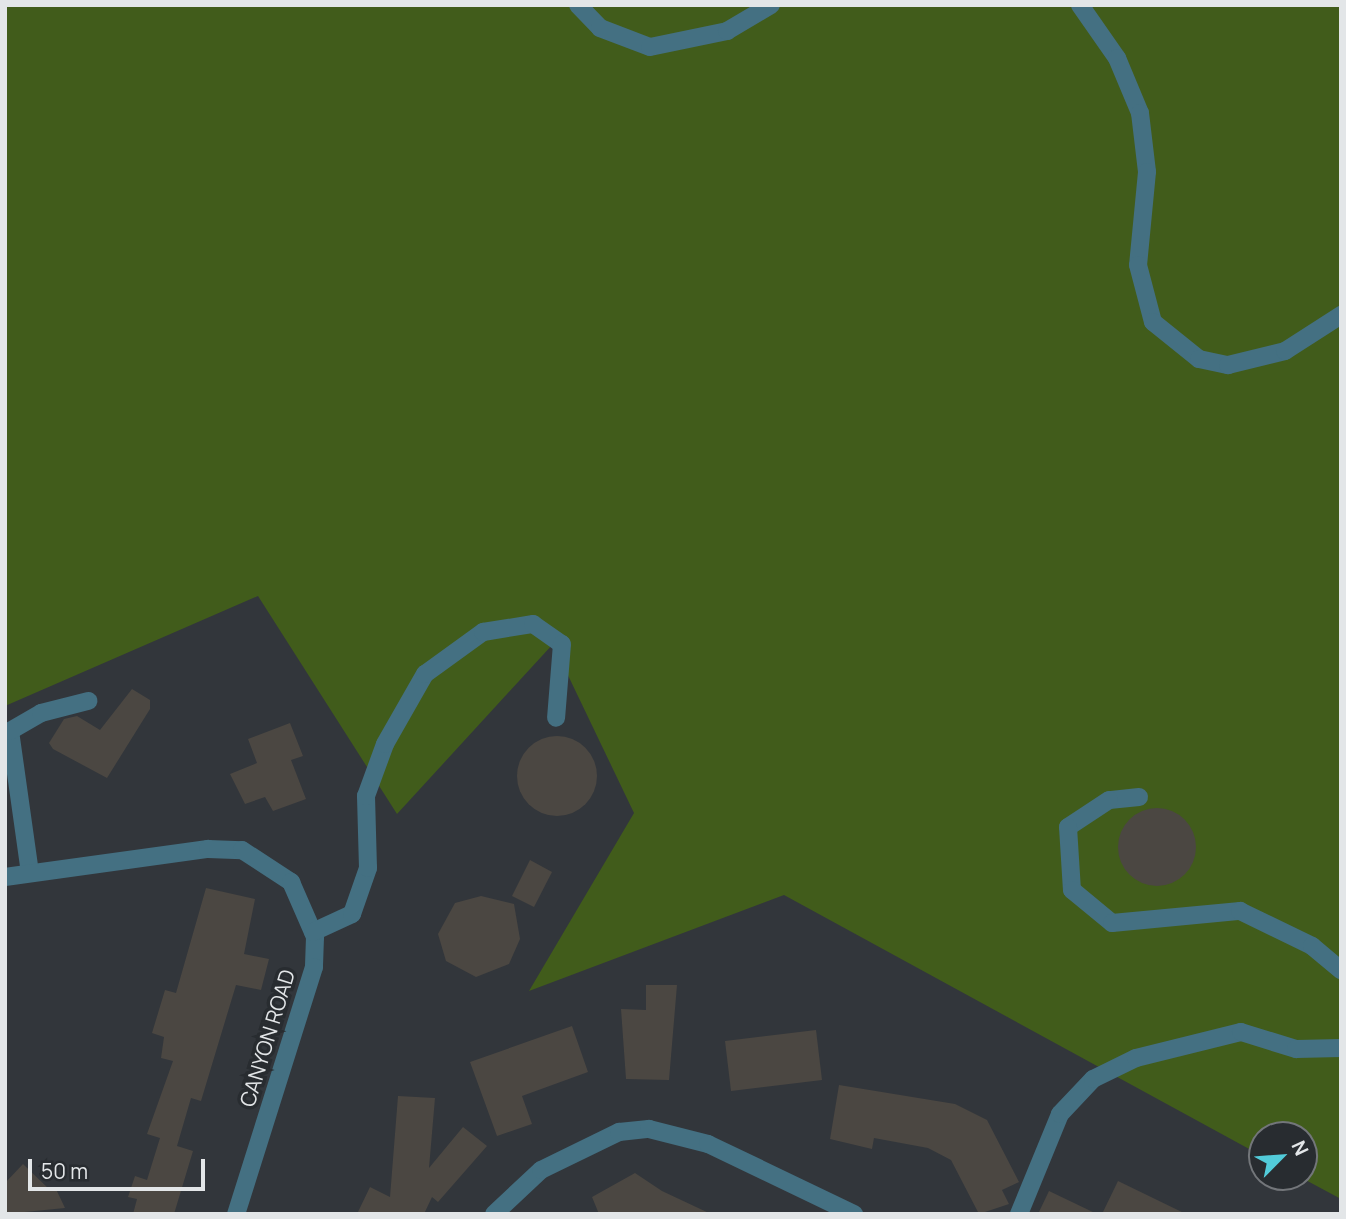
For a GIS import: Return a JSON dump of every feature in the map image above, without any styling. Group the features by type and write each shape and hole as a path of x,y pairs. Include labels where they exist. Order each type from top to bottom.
{"street":[{"path":"578,5 600,28 650,47 727,31 771,5"},
{"path":"1080,5 1116,58 1140,113 1147,172 1138,265 1153,322 1191,354 1228,365 1285,351 1341,315"},
{"path":"313,932 352,914 368,868 366,796 385,744 425,674 483,632 533,624 562,643 556,718"},
{"path":"30,873 10,731 41,713 88,701"},
{"path":"1139,797 1109,800 1068,827 1072,890 1112,923 1240,911 1312,946 1341,970"},
{"name":"CANYON ROAD","path":"5,877 190,850 242,850 291,882 313,932 314,967 236,1214"},
{"path":"1018,1214 1060,1114 1093,1079 1136,1058 1241,1031 1296,1049 1341,1048"},
{"path":"494,1214 541,1170 619,1132 649,1129 708,1144 854,1214"}],"green space":[{"path":"5,5 1341,5 1341,1199 1318,1187 1318,1121 1248,1121 1248,1148 784,895 529,991 634,813 553,644 397,814 258,596 5,706"}],"building":[{"path":"132,689 150,700 150,709 107,778 53,749 49,743 64,719 77,716 100,730"},
{"path":"290,723 303,756 291,760 306,799 273,811 265,797 245,804 230,774 257,763 248,739"},
{"path":"557,736 572,739 585,748 594,761 597,776 594,791 585,804 572,813 557,816 542,813 529,804 520,791 517,776 520,761 529,748 542,739"},
{"path":"1157,808 1172,811 1184,820 1193,832 1196,847 1193,862 1184,874 1172,883 1157,886 1142,883 1130,874 1121,862 1118,847 1121,832 1130,820 1142,811"},
{"path":"530,860 552,872 534,907 512,896"},
{"path":"206,888 255,899 244,954 269,959 261,990 236,985 201,1101 191,1098 177,1146 193,1151 174,1214 133,1214 137,1199 128,1197 135,1176 147,1180 160,1138 147,1134 173,1061 161,1058 164,1037 152,1033 165,990 176,993"},
{"path":"481,896 514,904 520,939 509,964 476,977 446,961 438,934 455,903"},
{"path":"646,985 677,985 669,1080 626,1079 621,1009 646,1010"},
{"path":"572,1026 588,1072 522,1096 532,1124 497,1136 470,1062"},
{"path":"816,1030 822,1080 731,1091 725,1041"},
{"path":"839,1085 955,1104 987,1120 1019,1182 1002,1190 1009,1204 979,1214 951,1160 928,1148 874,1138 872,1149 830,1139"},
{"path":"398,1096 435,1098 429,1168 463,1127 487,1146 438,1202 432,1197 424,1214 357,1214 370,1187 390,1197"},
{"path":"23,1164 50,1190 55,1187 65,1208 5,1214 5,1183"},
{"path":"635,1173 662,1191 711,1214 599,1214 592,1197"},
{"path":"1118,1181 1186,1214 1102,1214"},
{"path":"1049,1191 1097,1214 1038,1214"}]}
